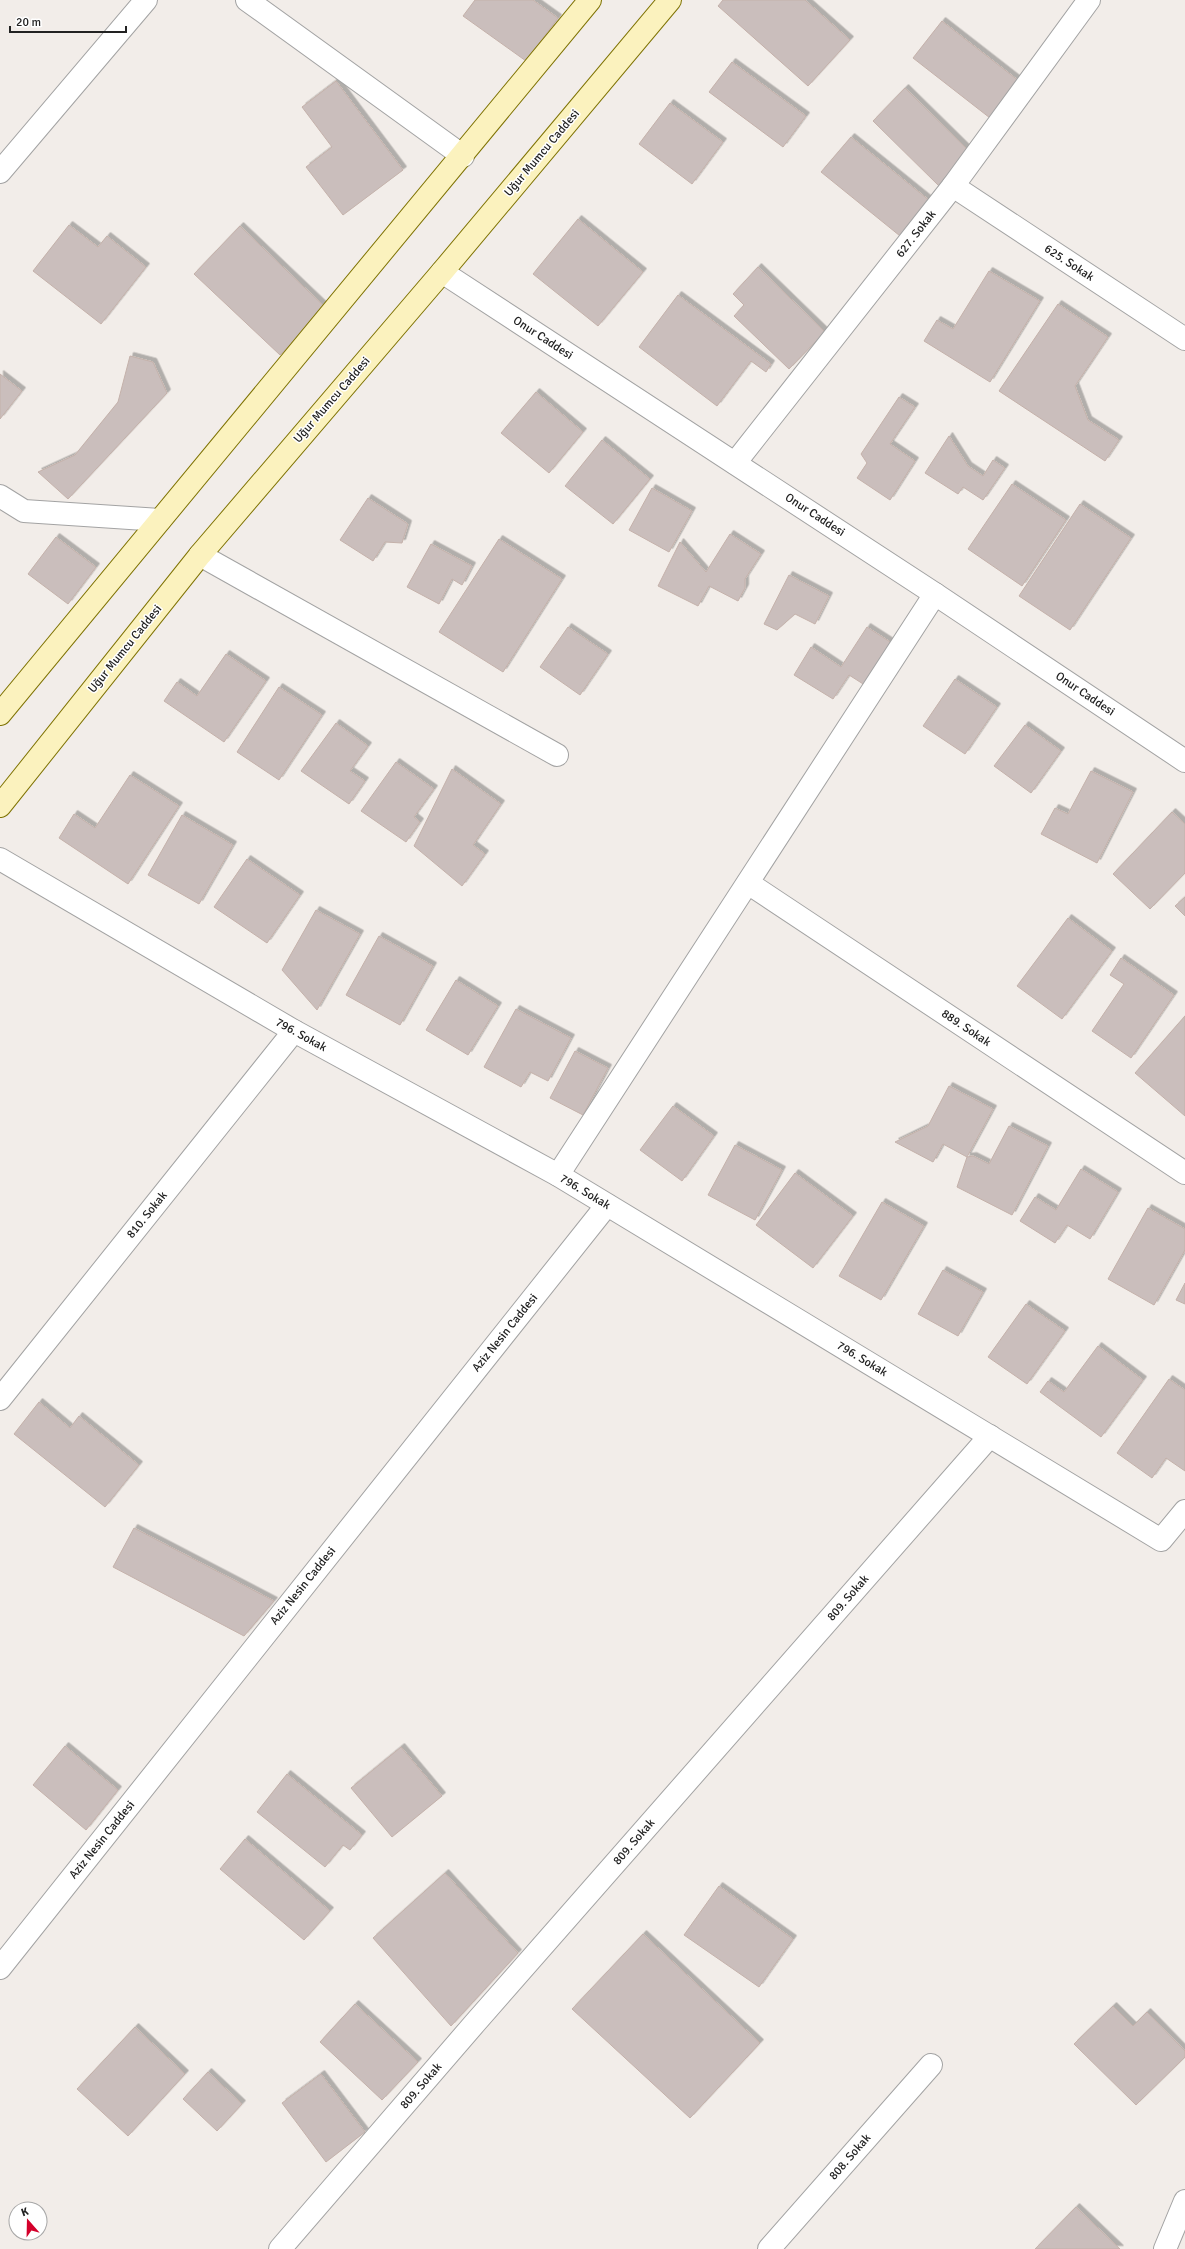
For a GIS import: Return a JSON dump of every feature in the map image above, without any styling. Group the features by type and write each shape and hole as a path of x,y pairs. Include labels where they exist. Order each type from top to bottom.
{"street":[{"path":"0,172 146,0"},
{"path":"247,0 463,156"},
{"path":"0,714 463,156 590,0"},
{"name":"Uğur Mumcu Caddesi","path":"0,806 200,555 442,272 670,0"},
{"name":"627. Sokak","path":"735,463 953,186 1089,0"},
{"name":"625. Sokak","path":"953,186 1185,339"},
{"name":"Onur Caddesi","path":"442,272 935,594 1185,761"},
{"path":"0,496 24,511 160,520"},
{"path":"200,555 557,755"},
{"path":"558,1175 935,594"},
{"name":"796. Sokak","path":"0,859 294,1031 558,1175 1161,1540 1185,1511"},
{"name":"889. Sokak","path":"748,883 1185,1173"},
{"name":"810. Sokak","path":"0,1399 294,1031"},
{"name":"Aziz Nesin Caddesi","path":"0,1968 607,1205"},
{"name":"809. Sokak","path":"280,2249 475,2023 990,1436"},
{"name":"808. Sokak","path":"769,2249 931,2065"},
{"path":"1165,2249 1185,2201"}],"building":[{"path":"475,0 533,0 558,18 526,61 463,16"},
{"path":"723,0 805,0 850,40 808,86 718,6"},
{"path":"942,21 1019,81 990,118 913,58"},
{"path":"732,62 806,116 783,147 709,92"},
{"path":"336,81 403,170 343,215 306,167 332,147 302,107"},
{"path":"905,88 971,153 939,186 873,121"},
{"path":"670,103 723,142 692,184 639,144"},
{"path":"851,137 935,205 905,240 821,172"},
{"path":"578,219 643,272 598,326 533,274"},
{"path":"69,225 98,247 107,236 146,267 101,324 33,271"},
{"path":"240,226 326,308 280,355 194,274"},
{"path":"758,267 825,332 789,369 734,316 744,305 733,294"},
{"path":"989,271 1040,301 990,382 924,341 937,320 953,329"},
{"path":"678,295 771,364 766,372 751,361 717,406 639,347"},
{"path":"1058,304 1108,337 1075,386 1088,420 1119,440 1105,461 999,391"},
{"path":"130,356 153,362 167,393 68,499 38,472 75,455 118,402"},
{"path":"0,374 22,391 0,419"},
{"path":"536,392 583,432 549,473 501,433"},
{"path":"899,397 915,407 890,444 915,461 890,500 857,478 867,463 861,454"},
{"path":"949,436 968,466 983,476 993,460 1005,468 983,500 963,487 958,494 925,473"},
{"path":"602,440 650,479 613,524 565,486"},
{"path":"1012,484 1066,520 1022,586 968,549"},
{"path":"652,488 692,511 669,552 629,530"},
{"path":"368,498 408,524 402,543 385,542 373,561 340,540"},
{"path":"1080,504 1131,538 1070,630 1019,596"},
{"path":"730,534 761,554 745,579 745,588 738,601 709,586 698,606 658,586 680,542 706,572"},
{"path":"56,537 96,567 68,604 28,574"},
{"path":"499,539 562,579 503,672 439,632"},
{"path":"431,544 472,566 462,585 452,579 439,604 407,587"},
{"path":"789,575 829,596 815,624 795,614 777,630 764,624"},
{"path":"568,627 608,654 580,695 540,667"},
{"path":"867,627 898,647 871,689 849,675 833,699 794,675 811,647 841,667"},
{"path":"226,654 266,681 224,742 164,701 177,682 197,696"},
{"path":"955,679 997,707 965,754 923,726"},
{"path":"279,687 322,715 279,780 237,752"},
{"path":"336,723 368,746 350,771 365,781 349,804 301,771"},
{"path":"1025,725 1061,751 1031,793 994,766"},
{"path":"396,762 434,789 414,817 420,822 406,842 361,811"},
{"path":"452,769 501,804 473,845 485,854 462,886 414,846"},
{"path":"1091,771 1133,792 1097,863 1041,834 1055,808 1068,814"},
{"path":"130,775 179,806 128,884 59,838 74,814 95,828"},
{"path":"1172,812 1185,824 1185,873 1150,909 1113,874"},
{"path":"182,815 233,845 199,904 148,875"},
{"path":"247,859 300,895 267,943 214,907"},
{"path":"1185,897 1185,916 1175,906"},
{"path":"316,910 360,934 317,1010 282,970"},
{"path":"1068,918 1112,951 1062,1019 1017,986"},
{"path":"379,936 433,966 400,1025 346,995"},
{"path":"1121,958 1174,995 1131,1058 1092,1031 1124,984 1110,975"},
{"path":"456,980 498,1006 468,1055 426,1030"},
{"path":"516,1009 571,1038 548,1081 530,1072 521,1087 484,1067"},
{"path":"1185,1016 1185,1116 1135,1073"},
{"path":"575,1051 608,1068 583,1115 550,1098"},
{"path":"949,1086 993,1109 967,1157 943,1144 933,1162 895,1142 928,1126"},
{"path":"673,1106 714,1136 682,1181 640,1150"},
{"path":"1009,1126 1048,1146 1012,1215 957,1187 967,1157 973,1156 989,1164"},
{"path":"735,1145 782,1170 755,1220 708,1195"},
{"path":"1081,1169 1118,1192 1090,1239 1067,1225 1055,1243 1020,1221 1035,1197 1056,1210"},
{"path":"795,1173 853,1216 813,1268 756,1225"},
{"path":"882,1202 924,1226 881,1300 839,1276"},
{"path":"1148,1208 1185,1229 1185,1250 1154,1305 1108,1279"},
{"path":"943,1270 983,1292 958,1336 918,1314"},
{"path":"1185,1283 1185,1304 1176,1300"},
{"path":"1026,1304 1065,1331 1027,1384 988,1357"},
{"path":"1098,1346 1143,1380 1101,1437 1040,1392 1048,1381 1064,1392"},
{"path":"1169,1379 1185,1390 1185,1471 1166,1458 1152,1478 1117,1453"},
{"path":"39,1402 70,1428 79,1416 139,1465 105,1507 14,1434"},
{"path":"134,1528 274,1601 244,1636 113,1567"},
{"path":"65,1746 118,1790 86,1830 33,1785"},
{"path":"401,1747 442,1796 392,1837 351,1788"},
{"path":"287,1774 362,1835 350,1850 343,1845 325,1867 257,1812"},
{"path":"245,1839 330,1911 304,1940 220,1869"},
{"path":"445,1873 518,1953 451,2026 373,1938"},
{"path":"719,1886 793,1939 759,1987 684,1935"},
{"path":"643,1934 760,2043 690,2118 572,2009"},
{"path":"355,2004 418,2062 382,2100 320,2042"},
{"path":"1113,2006 1133,2026 1147,2012 1185,2051 1185,2057 1136,2105 1074,2044"},
{"path":"135,2027 185,2074 128,2136 77,2089"},
{"path":"208,2072 242,2104 217,2131 183,2099"},
{"path":"321,2074 365,2132 326,2162 282,2103"},
{"path":"1076,2207 1120,2249 1035,2249"}]}
